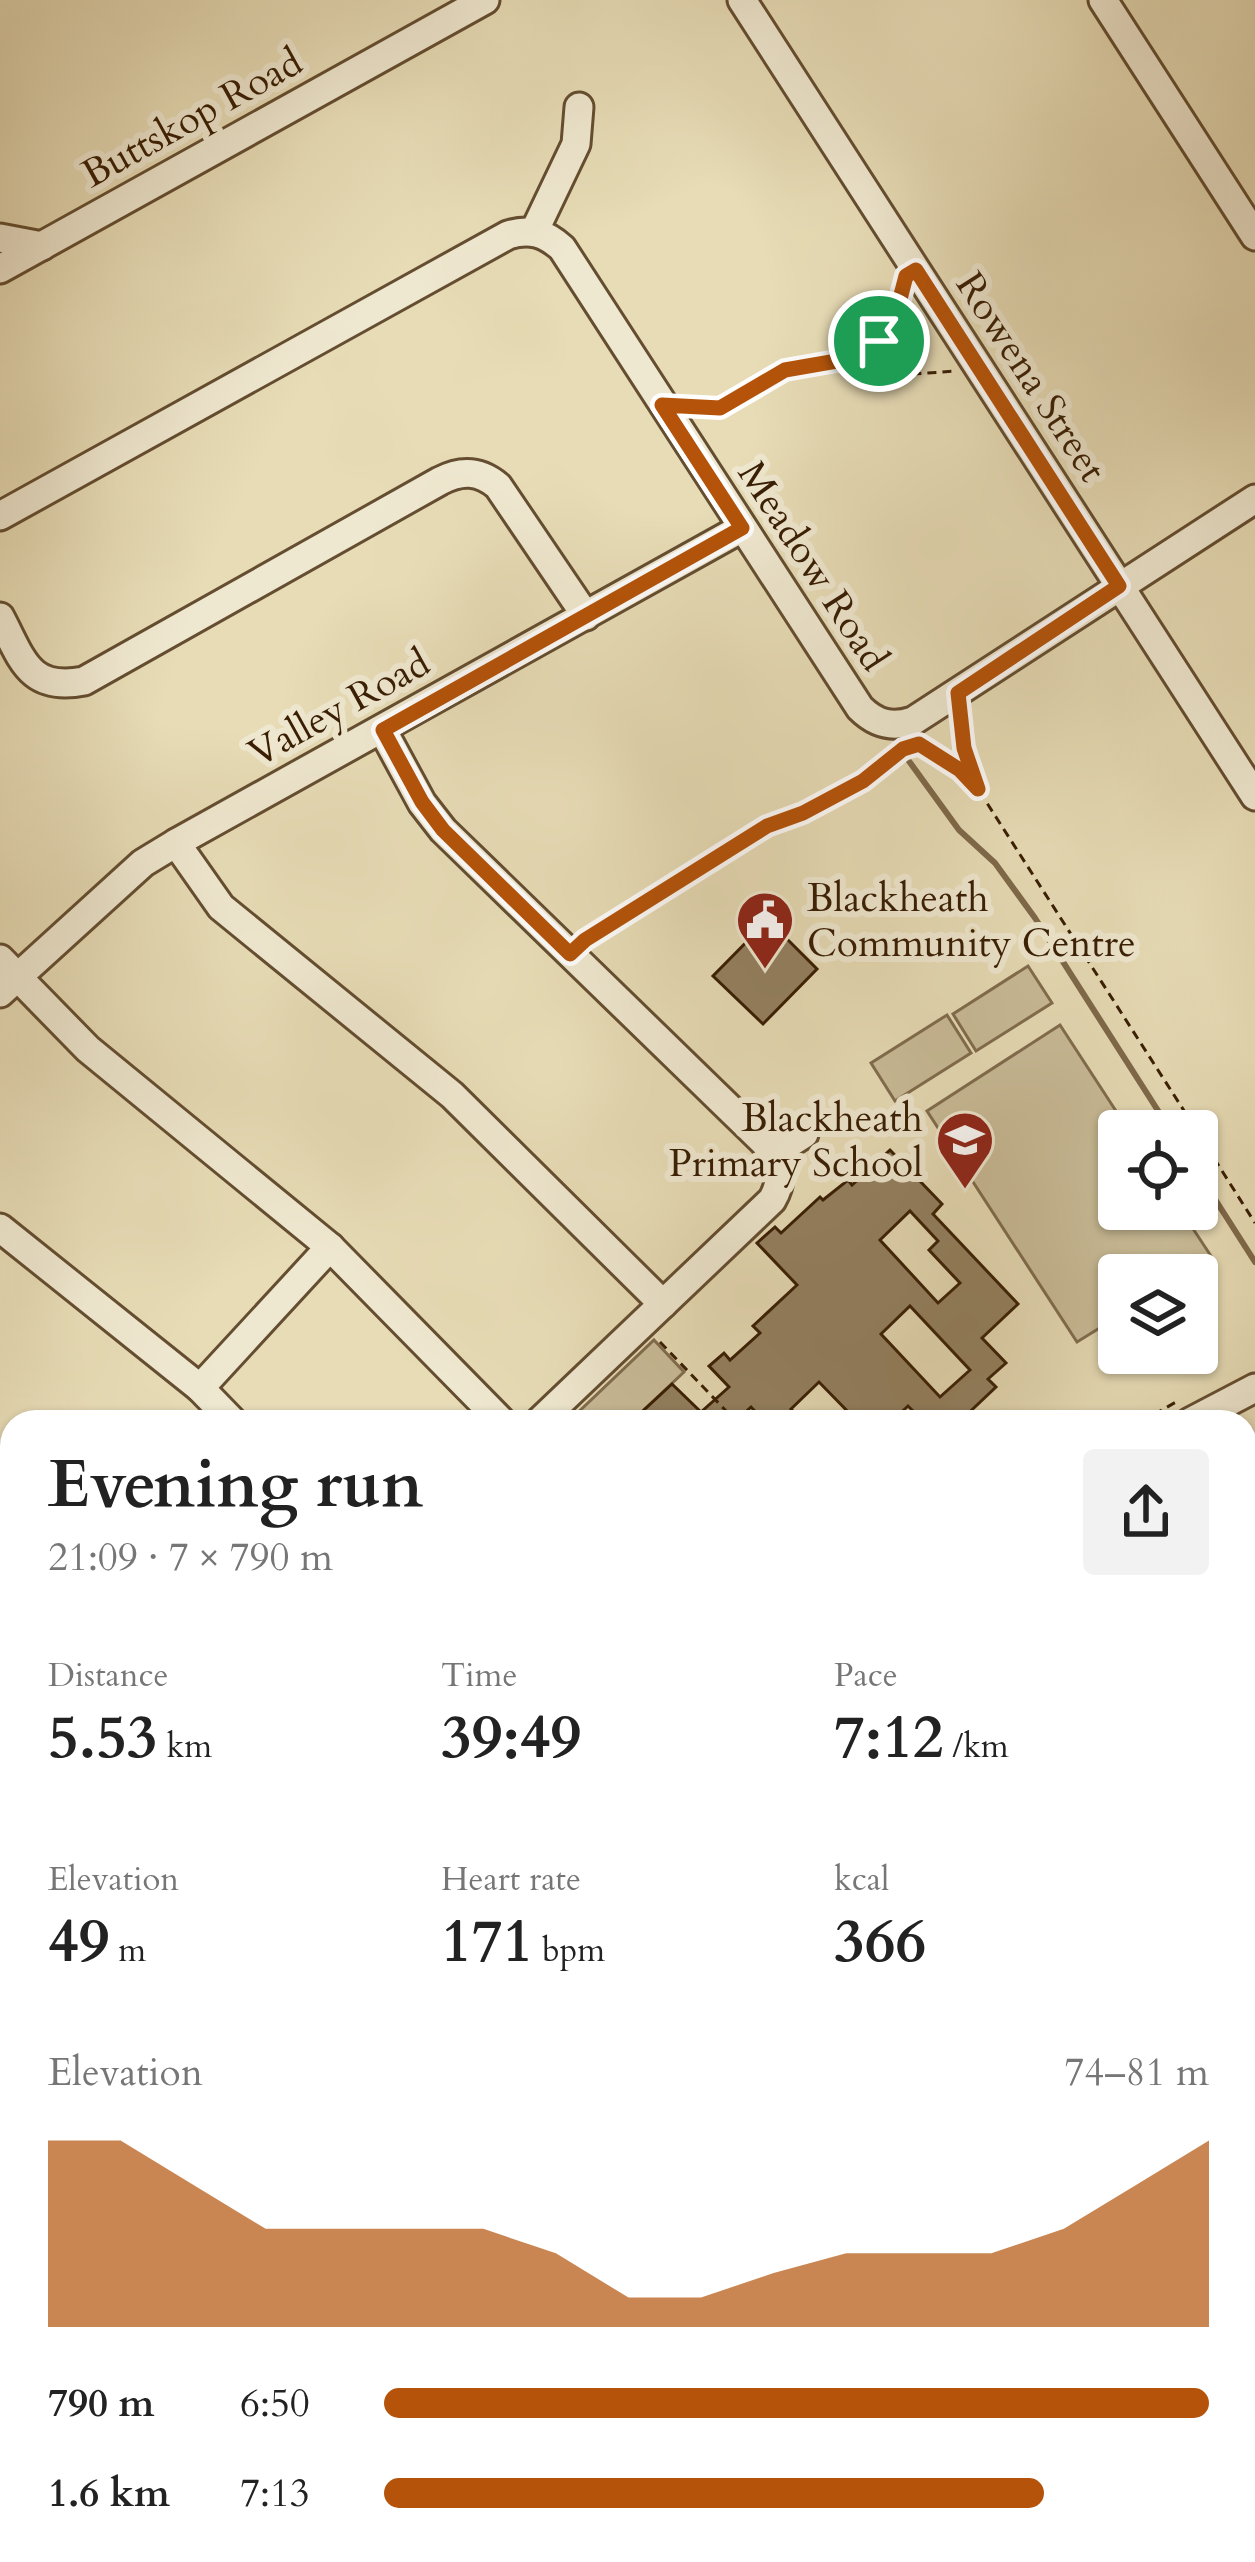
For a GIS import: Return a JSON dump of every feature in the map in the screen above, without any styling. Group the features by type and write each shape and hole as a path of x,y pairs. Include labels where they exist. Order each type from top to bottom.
{"street":[{"name":"Buttskop Road","path":"0,269 485,0"},
{"name":"Rowena Street","path":"742,0 1255,796"},
{"path":"1103,0 1255,236"},
{"path":"0,516 508,235 534,232 576,144 580,107"},
{"name":"Meadow Road","path":"534,232 562,248 860,708 876,721 909,735"},
{"path":"0,238 42,246"},
{"path":"0,616 37,678 64,685 84,681 448,477 468,472 499,486 586,616"},
{"path":"909,735 958,693 1255,499"},
{"name":"Valley Road","path":"6,977 143,863 742,528"},
{"path":"383,730 422,802 443,830 570,954 637,1002 738,1100 776,1167"},
{"path":"176,843 221,907 241,926 452,1095 653,1313"},
{"path":"6,977 127,1084 330,1247 490,1410"},
{"path":"552,1410 653,1313 740,1247 772,1200 776,1167 804,1134"},
{"path":"0,1228 221,1410"},
{"path":"200,1388 330,1247"},
{"path":"1214,1410 1255,1388"}],"path":[{"path":"662,405 720,408 785,370 854,358 879,341 896,314 906,276 916,270"},
{"path":"854,358 868,370 907,374 965,371 977,366"},
{"path":"958,693 964,748 978,789"},
{"path":"570,954 767,826 863,781 903,749 909,735 960,770 978,789 1184,1110"},
{"path":"1218,1164 1255,1223"},
{"path":"653,1313 726,1410"}],"shaded area":[{"path":"1028,966 1052,1003 976,1051 953,1014"},
{"path":"947,1015 971,1053 895,1101 871,1063"},
{"path":"1060,1025 1115,1110 1098,1110 1098,1230 1194,1230 1210,1254 1098,1254 1098,1329 1077,1342 927,1111"},
{"path":"654,1340 684,1372 644,1410 581,1410"}],"building":[{"path":"768,920 817,969 763,1024 713,976"},
{"path":"890,1150 942,1204 933,1214 1018,1304 982,1338 1006,1363 988,1379 996,1387 972,1410 912,1410 908,1406 904,1410 846,1410 819,1382 792,1410 703,1410 729,1387 709,1366 724,1353 730,1360 760,1333 753,1326 797,1285 757,1243 775,1227 781,1233 820,1197 823,1200 848,1180 852,1185","holes":["910,1211 938,1241 929,1250 960,1283 938,1303 880,1240","910,1306 970,1370 940,1397 881,1334"]},
{"path":"672,1384 699,1410 644,1410"}],"waterway":[{"path":"906,757 959,830 995,863 1035,918 1158,1110"},
{"path":"1218,1204 1255,1262"}],"place":[{"name":"Blackheath Community Centre","path":"765,971"},
{"name":"Blackheath Primary School","path":"965,1191"}],"route":[{"path":"916,270 1119,586 958,693 964,748 978,789 960,770 919,744 903,749 863,781 767,826 570,954 443,830 422,802 383,730 742,528 662,405 720,408 785,370 854,358 879,341 896,314 906,276 916,270"}]}
